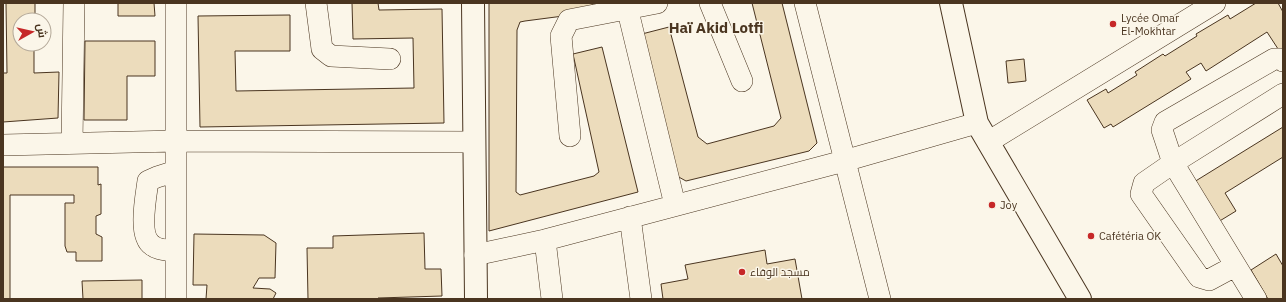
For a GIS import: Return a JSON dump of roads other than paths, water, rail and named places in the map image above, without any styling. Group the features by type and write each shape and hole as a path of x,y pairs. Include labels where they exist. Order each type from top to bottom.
{"main road":[{"path":"473,3 476,299"},
{"path":"951,3 977,123 1080,299"}],"street":[{"path":"72,144 74,3"},
{"path":"176,3 176,299"},
{"path":"316,3 322,49 331,56 390,59"},
{"path":"570,136 561,36 569,20 627,5 657,3"},
{"path":"710,3 742,81"},
{"path":"805,3 880,299"},
{"path":"988,142 1215,3"},
{"path":"627,5 675,205"},
{"path":"1256,299 1173,163 1162,130 1164,122 1274,59 1282,59 1283,61"},
{"path":"1235,266 1209,280 1199,277 1141,194 1144,183 1173,163 1283,94"},
{"path":"475,255 545,240 977,123"},
{"path":"3,145 176,141 474,142"},
{"path":"176,171 148,181 144,225 146,238 152,246 176,252"},
{"path":"630,217 640,299"},
{"path":"545,240 552,299"}],"place":[{"name":"Lycée Omar El-Mokhtar","path":"1113,24"},
{"name":"Joy","path":"992,205"},
{"name":"Cafétéria OK","path":"1091,236"},
{"name":"مسجد الوفاء","path":"742,272"}],"district":[{"name":"Haï Akid Lotfi","path":"716,28"}]}
